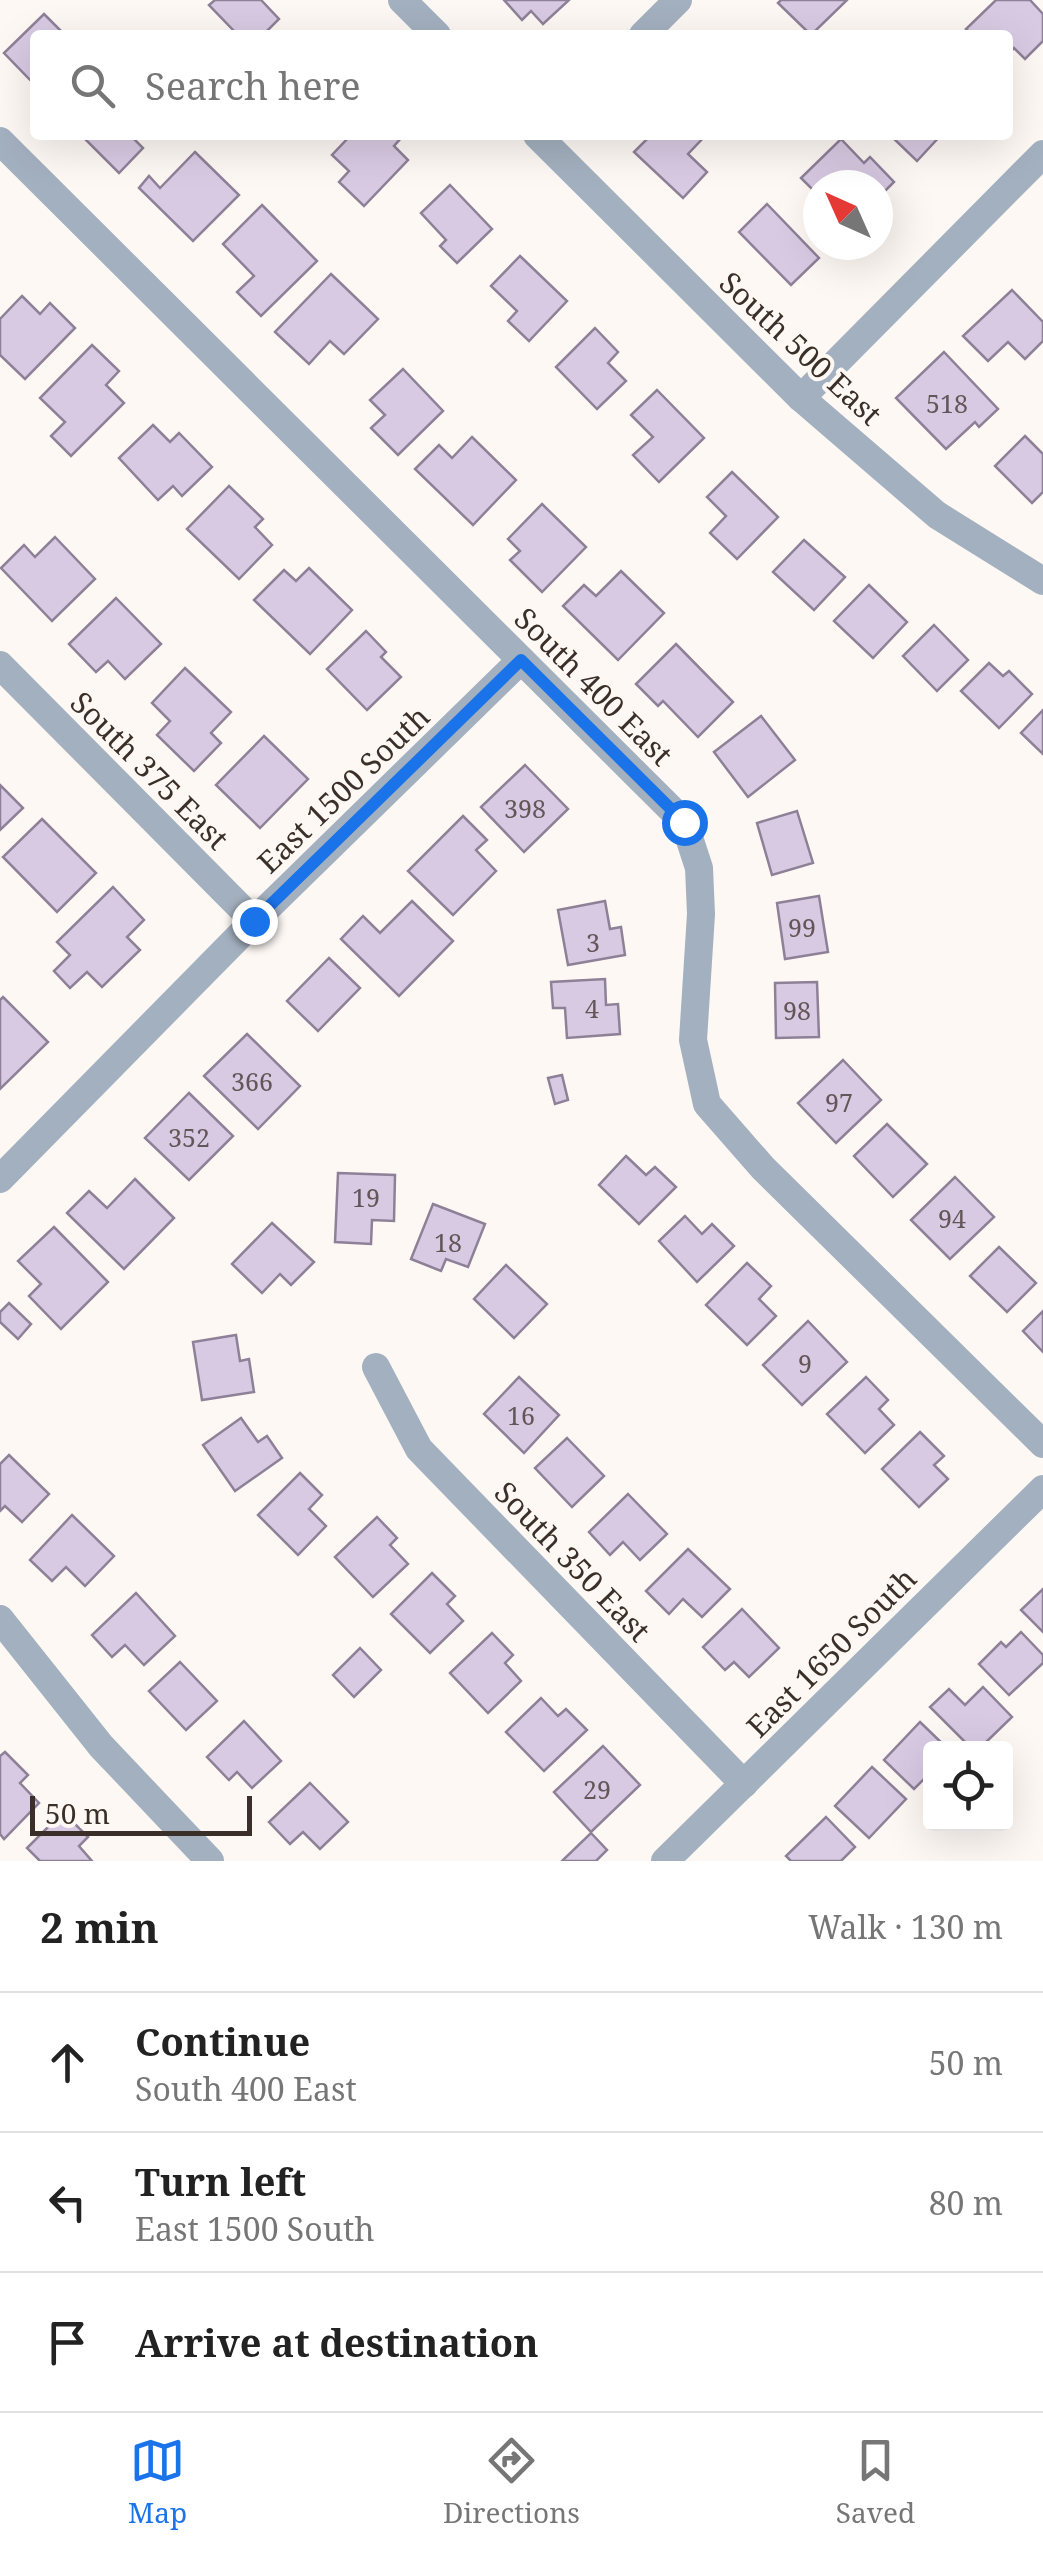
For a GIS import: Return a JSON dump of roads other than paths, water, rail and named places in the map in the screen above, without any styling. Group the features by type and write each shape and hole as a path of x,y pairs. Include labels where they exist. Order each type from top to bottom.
{"street":[{"path":"402,0 432,30"},
{"path":"648,30 678,0"},
{"name":"South 500 East","path":"544,140 801,398 936,515 1043,581"},
{"name":"South 400 East","path":"0,142 684,822 700,868 701,914 692,1040 707,1104 763,1168 1043,1444"},
{"path":"801,398 1043,154"},
{"name":"East 1500 South","path":"0,1179 254,921 521,660"},
{"name":"South 375 East","path":"0,665 254,921"},
{"name":"South 350 East","path":"376,1367 420,1449 744,1784"},
{"name":"East 1650 South","path":"665,1861 1043,1489"},
{"path":"0,1619 101,1746 210,1861"}]}
